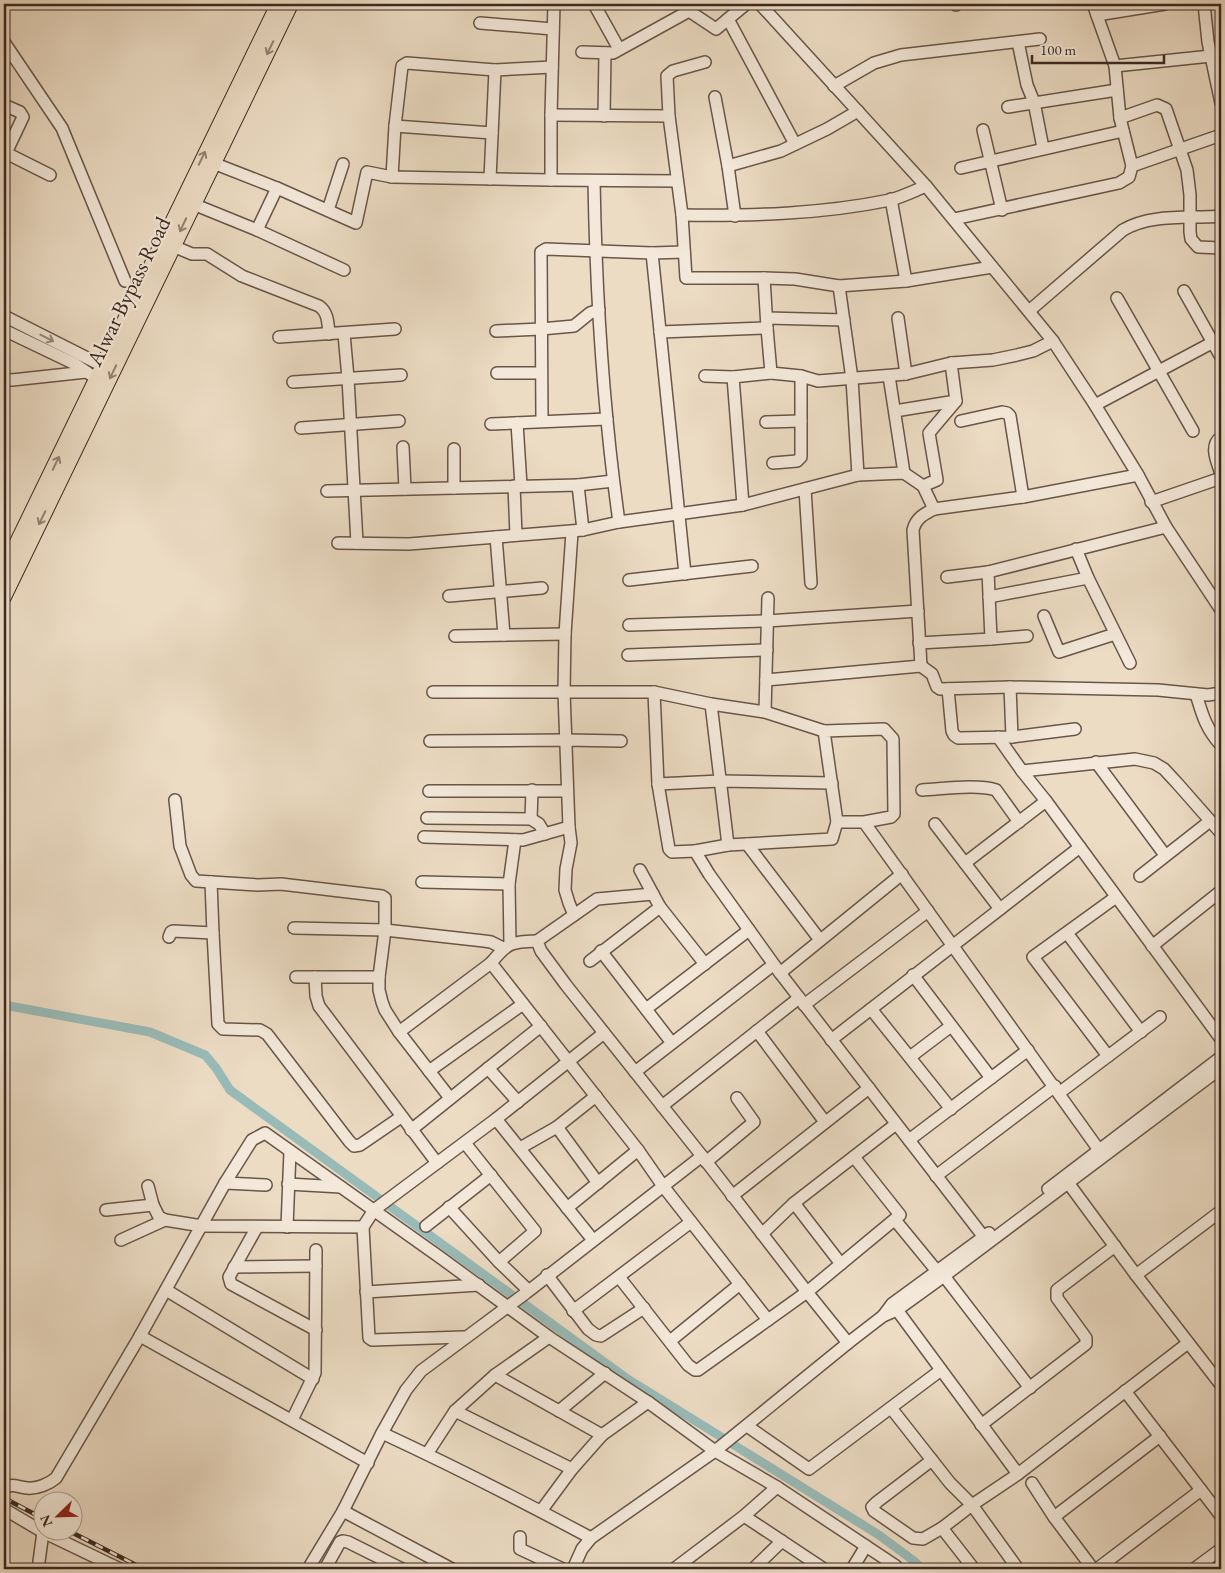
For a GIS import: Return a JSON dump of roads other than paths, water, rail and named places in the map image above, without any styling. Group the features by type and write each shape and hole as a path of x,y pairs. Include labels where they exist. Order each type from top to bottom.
{"main road":[{"name":"Alwar Bypass Road","path":"4,569 95,372 278,4"},
{"name":"Alwar Bypass Road","path":"4,597 184,251 193,204 222,167 291,4"}],"street":[{"path":"551,180 554,4"},
{"path":"594,4 619,49"},
{"path":"582,52 613,53 689,11 716,29 746,4"},
{"path":"760,4 926,186 1052,341 1095,405 1138,475 1166,527 1221,610"},
{"path":"954,219 1119,183 1129,177 1132,166 1120,118 1115,66 1095,9 1165,4"},
{"path":"1204,4 1211,56 1221,101"},
{"path":"728,19 796,144"},
{"path":"480,23 553,29"},
{"path":"834,86 874,63 887,58 1040,39"},
{"path":"4,42 62,128 125,281"},
{"path":"1018,42 1027,85 1034,102 1043,148"},
{"path":"604,116 605,53"},
{"path":"1115,66 1211,56"},
{"path":"705,62 673,71 666,76 669,116 682,215 686,278 795,279 840,286 906,281 992,267"},
{"path":"392,177 395,126 402,66 404,64 495,70 552,67"},
{"path":"490,179 495,70"},
{"path":"1008,107 1118,90"},
{"path":"715,98 735,216"},
{"path":"4,105 20,112 23,117 5,153 50,175"},
{"path":"1120,118 1157,105 1166,109 1181,149 1189,178 1190,232 1194,243 1198,246 1221,248"},
{"path":"728,166 781,151 858,111"},
{"path":"551,115 669,116"},
{"path":"395,126 492,132"},
{"path":"982,130 1002,210"},
{"path":"961,168 1123,131"},
{"path":"1132,166 1221,135"},
{"path":"328,210 343,164"},
{"path":"222,167 277,188 356,223 367,172 392,177 677,181"},
{"path":"594,181 599,310 606,419 619,522"},
{"path":"682,215 735,216 812,212 891,199 926,186"},
{"path":"257,230 277,188"},
{"path":"891,199 906,281"},
{"path":"193,204 257,230 344,270"},
{"path":"1029,311 1132,225 1154,220 1221,216"},
{"path":"542,421 541,252 546,249 652,253 684,252"},
{"path":"184,251 207,254 242,276 319,306 326,314 330,334"},
{"path":"652,253 685,574"},
{"path":"764,278 771,373"},
{"path":"840,286 852,379 858,475"},
{"path":"1184,291 1217,340 1221,357"},
{"path":"1117,298 1193,431"},
{"path":"496,331 574,326 590,313 599,310"},
{"path":"4,316 95,372"},
{"path":"898,318 906,374"},
{"path":"660,332 767,323 844,320"},
{"path":"280,337 396,329"},
{"path":"4,330 95,372"},
{"path":"344,334 357,543"},
{"path":"1095,405 1217,340"},
{"path":"705,376 733,377 771,373 801,376 818,381 889,376 906,374 951,363 993,360 1033,351 1052,341"},
{"path":"923,486 937,480 929,433 956,401 951,363"},
{"path":"4,379 12,380 95,372"},
{"path":"497,373 541,372"},
{"path":"293,382 401,375"},
{"path":"773,463 797,461 800,459 801,376"},
{"path":"889,376 904,473"},
{"path":"733,377 744,505"},
{"path":"895,412 956,401"},
{"path":"961,421 1002,412 1010,416 1023,497"},
{"path":"491,424 606,419"},
{"path":"301,428 399,421"},
{"path":"766,422 801,421"},
{"path":"516,536 517,423"},
{"path":"1221,437 1214,447 1221,474"},
{"path":"403,447 405,489"},
{"path":"454,449 454,488"},
{"path":"338,543 409,544 578,531 619,522 744,505 858,475 904,473 923,486 934,509"},
{"path":"920,666 913,530 914,524 919,517 934,509 1023,497 1138,475"},
{"path":"1151,502 1221,478"},
{"path":"326,491 578,484 614,481"},
{"path":"574,915 565,890 566,869 571,843 567,790 564,692 565,634 578,531 578,484"},
{"path":"805,489 811,583"},
{"path":"947,578 988,572 1166,527"},
{"path":"496,537 504,635"},
{"path":"1076,549 1088,578 1130,663"},
{"path":"629,580 752,566"},
{"path":"988,572 991,639"},
{"path":"989,597 1088,578"},
{"path":"449,596 542,588"},
{"path":"765,712 768,598"},
{"path":"629,624 767,621 918,611"},
{"path":"1044,616 1059,652 1115,634"},
{"path":"455,636 565,634"},
{"path":"919,644 1027,636"},
{"path":"628,655 766,650"},
{"path":"766,680 920,666 932,674 937,687 940,689 1010,687 1158,690 1196,694 1221,693"},
{"path":"1010,687 1012,736"},
{"path":"948,689 952,731 958,738 998,737 1075,730"},
{"path":"433,692 654,692 711,704 765,712 824,731 884,729 893,740 894,814 891,817 864,822 837,822"},
{"path":"654,692 658,784 669,849 672,852 695,851 728,845 832,839 837,822 824,731"},
{"path":"1196,694 1205,723 1214,738 1221,745"},
{"path":"711,704 728,845"},
{"path":"998,737 1221,1039"},
{"path":"430,742 565,740 621,742"},
{"path":"1022,771 1135,759 1154,763 1171,776 1221,833"},
{"path":"1096,762 1165,855"},
{"path":"658,784 720,781 832,783"},
{"path":"922,790 977,787 996,790 1019,822"},
{"path":"531,818 532,790"},
{"path":"430,791 567,790"},
{"path":"175,800 180,846 191,875 196,881 258,885 281,884 382,896 386,901 385,930 379,977 379,990 382,1002 399,1032 450,1098"},
{"path":"965,864 1046,801"},
{"path":"427,818 531,818 539,824 545,834"},
{"path":"1140,876 1210,821"},
{"path":"864,822 1099,1150"},
{"path":"936,824 1000,908"},
{"path":"424,838 529,839 569,826"},
{"path":"506,946 509,884 514,840"},
{"path":"747,844 820,940"},
{"path":"831,1040 952,944 1080,847"},
{"path":"695,851 708,874 777,969 983,1236"},
{"path":"640,870 660,907 705,964"},
{"path":"635,1072 672,1043 820,940 902,874"},
{"path":"211,882 218,1024 220,1027 223,1029 260,1030 267,1034 348,1141 354,1146 360,1145 402,1117"},
{"path":"422,882 509,884"},
{"path":"1152,946 1221,891"},
{"path":"399,1032 492,963 506,946 517,942 537,941 597,899 653,894"},
{"path":"1108,1056 1033,958 1116,897"},
{"path":"590,961 660,907"},
{"path":"662,1106 757,1031 802,1002 928,911"},
{"path":"294,928 385,930 491,942 506,946"},
{"path":"646,1010 749,930"},
{"path":"169,937 171,932 174,931 213,933"},
{"path":"1067,933 1141,1032"},
{"path":"537,941 541,951 604,1033 848,1343"},
{"path":"601,951 672,1043"},
{"path":"492,963 768,1320"},
{"path":"913,975 991,1078"},
{"path":"296,977 379,977"},
{"path":"315,977 316,996 320,1006 437,1163"},
{"path":"429,1071 523,1004"},
{"path":"871,1009 951,1109"},
{"path":"936,1176 1108,1056 1160,1017"},
{"path":"411,1130 541,1026"},
{"path":"910,1057 951,1026"},
{"path":"757,1031 825,1122"},
{"path":"463,1338 372,1340 369,1338 363,1227 378,1206 465,1143 604,1033"},
{"path":"909,1140 1028,1050"},
{"path":"573,1569 582,1550 591,1538 715,1451 848,1343 883,1316 897,1310 983,1236 1221,1057"},
{"path":"488,1068 518,1102"},
{"path":"883,1316 892,1304 1069,1184 1221,1068"},
{"path":"732,1196 869,1088"},
{"path":"520,1148 557,1127 596,1096"},
{"path":"308,1569 343,1511 406,1390 421,1370 663,1186 704,1159 754,1122 737,1098"},
{"path":"496,1119 593,1240"},
{"path":"762,1234 794,1203 896,1124"},
{"path":"557,1127 598,1183"},
{"path":"4,1488 12,1484 32,1488 46,1484 56,1478 140,1336 225,1183 252,1140 264,1133 341,1186 378,1206 479,1285"},
{"path":"465,1143 535,1231 499,1262"},
{"path":"567,1208 638,1150"},
{"path":"287,1227 290,1151"},
{"path":"619,1277 688,1365 698,1370 807,1292 900,1215 854,1156"},
{"path":"426,1226 491,1175"},
{"path":"225,1183 266,1185"},
{"path":"288,1184 341,1186"},
{"path":"1069,1184 1221,1385"},
{"path":"148,1186 153,1205 159,1217 165,1220 202,1226 363,1227"},
{"path":"794,1203 841,1264"},
{"path":"106,1210 153,1205"},
{"path":"449,1208 499,1262 519,1297 549,1337 648,1402 715,1451 777,1487 896,1568"},
{"path":"1136,1275 1220,1214"},
{"path":"121,1240 165,1220"},
{"path":"894,1220 940,1273 1030,1388"},
{"path":"573,1311 691,1222"},
{"path":"257,1227 229,1277 231,1284 316,1330"},
{"path":"981,1425 1086,1344 1086,1338 1057,1298 1057,1290 1115,1246"},
{"path":"292,1420 313,1379 316,1368 316,1250"},
{"path":"234,1267 316,1266"},
{"path":"547,1275 573,1311 588,1329 596,1335 601,1336 644,1308"},
{"path":"670,1341 740,1284"},
{"path":"366,1292 479,1285 519,1297"},
{"path":"166,1290 313,1379"},
{"path":"897,1310 1018,1474"},
{"path":"140,1336 368,1463"},
{"path":"428,1454 455,1411 495,1375 549,1337"},
{"path":"932,1460 872,1507 874,1511 918,1540 942,1528 1018,1474 1188,1343"},
{"path":"747,1426 809,1470 941,1370"},
{"path":"559,1411 605,1373"},
{"path":"495,1375 602,1435"},
{"path":"1125,1392 1221,1516"},
{"path":"541,1511 572,1468 602,1435 648,1402"},
{"path":"891,1408 950,1483 972,1505 1018,1569"},
{"path":"455,1411 572,1468"},
{"path":"382,1433 428,1454 591,1538"},
{"path":"1054,1517 1160,1436"},
{"path":"1032,1483 1054,1517 1095,1569 1201,1490"},
{"path":"674,1569 744,1516 777,1487"},
{"path":"4,1509 32,1526"},
{"path":"343,1511 452,1569"},
{"path":"744,1516 824,1569"},
{"path":"942,1528 974,1569"},
{"path":"520,1537 520,1549 563,1569"},
{"path":"38,1569 42,1540"},
{"path":"60,1540 120,1569"},
{"path":"325,1569 340,1542 344,1541 398,1568"},
{"path":"753,1569 782,1541"},
{"path":"852,1569 866,1546"},
{"path":"1194,1569 1221,1549"}],"waterway":[{"path":"4,1005 150,1032 205,1055 230,1090 626,1378 723,1438"},
{"path":"734,1445 879,1535 922,1569"}],"railway":[{"path":"4,1498 32,1513"},
{"path":"82,1538 144,1569"}]}
